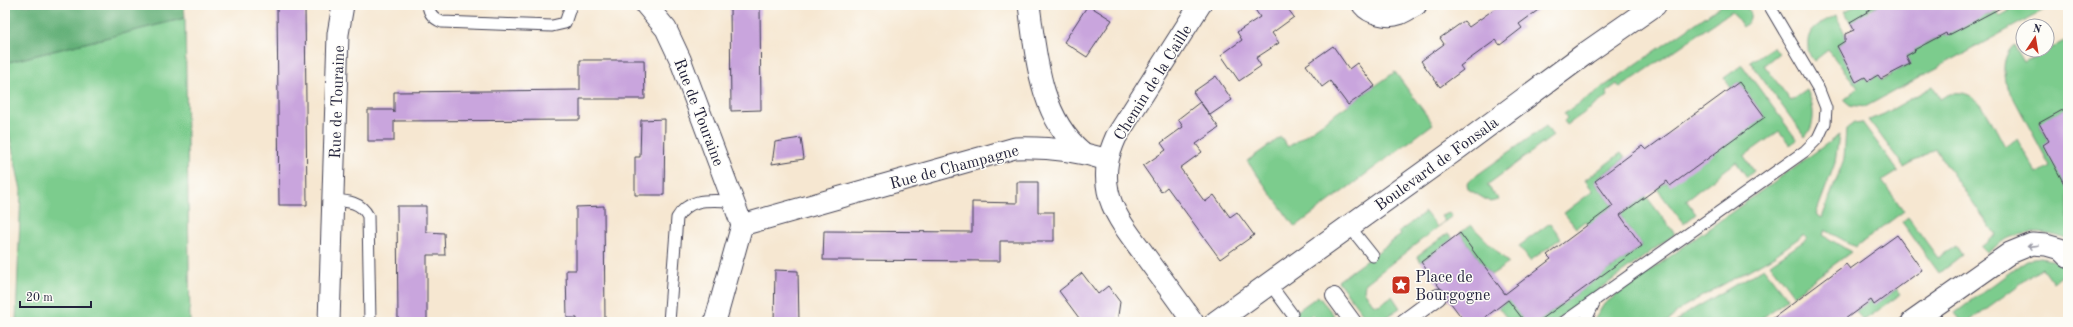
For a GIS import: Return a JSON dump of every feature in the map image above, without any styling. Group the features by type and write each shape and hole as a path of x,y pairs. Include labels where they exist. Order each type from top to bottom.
{"street":[{"name":"Rue de Touraine","path":"329,322 338,34 343,5"},
{"name":"Rue de Touraine","path":"646,5 666,29 680,59 742,225"},
{"path":"1029,5 1045,92 1053,115 1070,142 1082,152"},
{"name":"Chemin de la Caille","path":"1107,160 1116,137 1132,110 1200,5"},
{"path":"1363,5 1365,8 1379,15 1398,15 1416,5"},
{"name":"Boulevard de Fonsala","path":"1216,322 1458,148 1586,53 1655,5"},
{"name":"Rue de Champagne","path":"742,225 1015,148 1050,148 1082,152 1107,160"},
{"path":"1107,160 1108,191 1112,206 1125,227 1193,322"},
{"path":"715,322 742,225"},
{"path":"1912,322 2010,253 2032,244 2046,245 2060,249 2068,258"},
{"path":"1334,296 1353,322"},
{"path":"1404,322 1438,297"}],"lane":[{"path":"428,5 431,14 435,19 442,22 552,26 565,23 569,15 570,5"},
{"path":"1564,322 1805,151 1818,138 1825,123 1826,108 1819,90 1769,5"},
{"path":"333,200 357,204 365,210 368,216 370,322"},
{"path":"669,322 677,218 682,209 690,203 733,201"},
{"path":"1349,226 1372,256"},
{"path":"1269,284 1292,314"},
{"path":"1585,322 1591,307 1598,298"}],"green space":[{"path":"5,5 184,5 185,18 5,63"},
{"path":"1722,5 1746,5 1750,15 1748,22 1743,27 1732,11 1620,88 1617,84 1606,92 1608,96 1567,125 1564,121 1567,118 1564,114"},
{"path":"1857,5 1879,5 1868,10 1871,15 1861,16 1850,22 1845,11"},
{"path":"2053,5 2029,18 2015,18 2015,26 1865,107 1850,105 1844,100 1858,88 1828,50 1814,61 1808,51 1808,40 1812,30 1836,15 1845,34 1845,41 1837,46 1856,81 1865,77 1868,81 1878,75 1882,80 1891,75 1888,70 1899,70 1910,64 1906,56 1915,51 1913,46 1926,44 1946,33 1947,36 1984,13 1986,16 1997,11 2000,16 2009,11 2006,6"},
{"path":"185,18 190,322 16,322 21,190 5,115 5,63"},
{"path":"2068,39 2068,107 2039,124 2049,141 2044,145 2068,178 2068,240 2054,235 2038,233 2022,234 2004,240 1987,253 1981,247 1996,235 1935,149 1904,167 1869,120 1884,114 1933,86 1940,99 1953,93 1963,93 1972,97 1980,104 2005,146 2017,139 2037,174 2050,166 2005,82 2005,62 2010,49 2014,45 2015,58 2022,58 2024,62 2032,58 2055,58 2055,46"},
{"path":"1773,47 1779,53 1764,65 1791,101 1807,90 1813,108 1813,120 1809,132 1805,137 1750,62"},
{"path":"1742,65 1797,140 1790,145 1779,131 1744,156 1754,171 1747,177 1736,162 1686,200 1696,214 1684,224 1657,189 1667,181 1670,185 1764,116 1739,82 1731,88 1724,78"},
{"path":"1395,72 1433,124 1295,227 1247,161 1281,137 1288,147"},
{"path":"1862,122 1898,171 1882,181 1904,211 1856,247 1825,230 1823,235 1851,252 1793,295 1770,264 1807,239 1803,235 1774,256 1683,307 1667,322 1593,322 1604,304 1839,135 1835,163 1816,214 1822,218 1844,159 1846,129 1854,123"},
{"path":"1546,126 1553,136 1487,185 1499,200 1490,202 1468,189 1467,183 1470,180"},
{"path":"1621,153 1625,158 1595,181 1613,206 1589,225 1585,221 1576,228 1564,213 1593,191 1585,180"},
{"path":"1646,196 1675,234 1555,322 1538,322 1642,246 1620,215"},
{"path":"1425,212 1437,227 1445,221 1441,216 1450,213 1452,216 1365,284 1364,291 1373,304 1379,305 1392,296 1400,308 1378,322 1369,322 1338,281 1401,235 1399,232"},
{"path":"1908,217 1938,258 1956,246 1962,255 1939,273 1902,222"},
{"path":"1550,223 1561,238 1530,261 1519,246"},
{"path":"1471,225 1509,263 1491,275 1460,233"},
{"path":"1448,233 1453,239 1421,262 1417,256"},
{"path":"2041,258 2056,261 2065,267 2064,274 2053,283 2042,268 1968,322 1962,322 1955,313 2027,260"},
{"path":"1764,268 1788,299 1757,322 1676,322 1685,314"},
{"path":"1897,289 1901,294 1863,321 1856,311 1871,300 1875,304"},
{"path":"1318,296 1334,315 1324,322 1320,322 1312,315 1299,322 1282,322"},
{"path":"1509,300 1525,322 1510,322 1498,307"}],"building":[{"path":"277,5 305,5 307,205 279,205"},
{"path":"730,5 760,5 761,110 731,111"},
{"path":"1088,5 1112,20 1087,57 1064,42"},
{"path":"1252,5 1285,5 1294,17 1272,33 1279,43 1256,58 1261,66 1239,81 1221,55 1242,40 1237,32 1260,17"},
{"path":"1500,5 1545,5 1519,24 1522,28 1500,45 1496,40 1460,66 1463,70 1440,87 1421,61 1444,44 1440,38 1464,21 1469,27"},
{"path":"1879,5 2006,5 1947,36 1946,33 1914,50 1915,51 1906,56 1910,64 1881,79 1878,75 1868,81 1865,77 1856,82 1837,46 1845,41 1845,34 1854,30 1850,22"},
{"path":"1333,46 1349,69 1357,63 1375,86 1348,105 1330,81 1322,87 1306,65"},
{"path":"580,60 644,60 645,99 580,99 580,120 394,121 394,141 368,141 368,110 393,110 394,113 394,92 580,90"},
{"path":"1216,76 1232,100 1210,115 1193,92"},
{"path":"1739,82 1765,117 1670,186 1667,181 1620,215 1642,246 1538,322 1525,322 1508,300 1479,322 1465,322 1447,298 1446,292 1440,288 1421,262 1460,233 1505,294 1551,259 1547,255 1613,206 1595,181 1642,146 1646,150"},
{"path":"1200,102 1219,128 1196,144 1202,152 1180,168 1205,202 1214,195 1230,217 1237,212 1254,235 1220,259 1167,187 1161,192 1143,166 1166,150 1161,143 1183,127 1178,119"},
{"path":"2068,107 2068,191 2043,145 2049,141 2039,123"},
{"path":"665,119 664,195 635,195 635,157 640,157 641,120"},
{"path":"801,138 804,159 772,164 775,142"},
{"path":"1017,182 1038,182 1038,212 1054,212 1054,241 1000,241 1000,261 823,260 824,231 972,232 972,202 1017,203"},
{"path":"397,206 426,206 426,232 444,233 445,255 427,255 427,322 398,322"},
{"path":"604,206 605,322 577,322 577,318 567,318 566,270 576,270 576,207"},
{"path":"1897,235 1922,270 1874,305 1871,300 1841,322 1768,322 1846,264 1850,269"},
{"path":"775,270 798,271 799,322 774,322"},
{"path":"1082,273 1098,294 1108,286 1120,302 1117,322 1082,322 1059,291"}],"place":[{"name":"Place de Bourgogne","path":"1401,285"}]}
